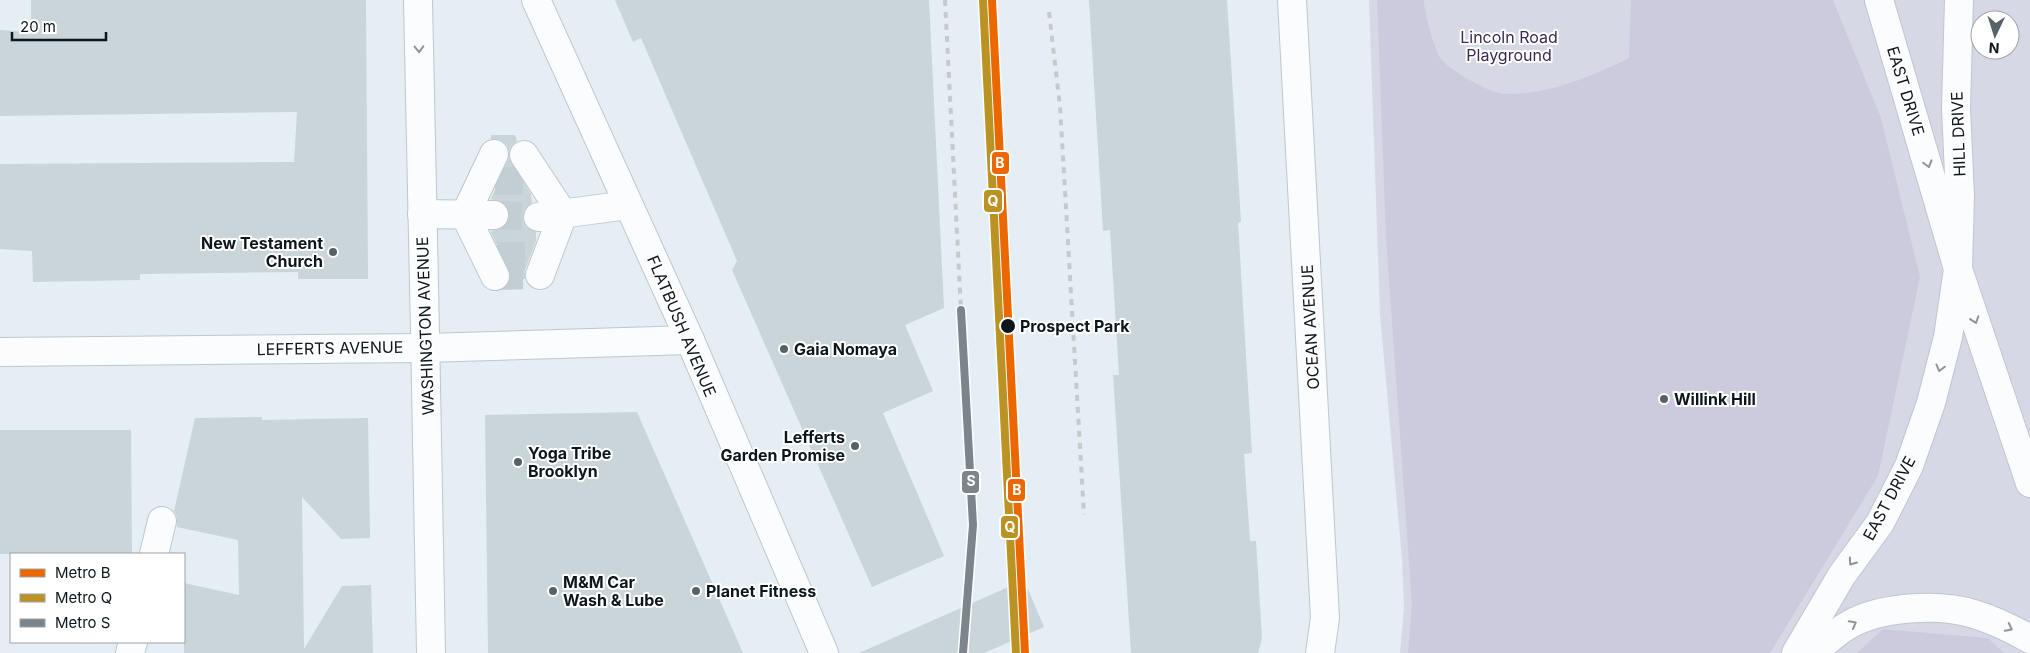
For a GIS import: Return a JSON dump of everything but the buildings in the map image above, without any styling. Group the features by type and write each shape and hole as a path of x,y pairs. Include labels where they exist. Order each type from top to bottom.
{"street":[{"name":"WASHINGTON AVENUE","path":"418,0 431,653"},
{"name":"FLATBUSH AVENUE","path":"536,0 690,340 824,653"},
{"name":"OCEAN AVENUE","path":"1292,0 1325,618 1320,653"},
{"name":"EAST DRIVE","path":"1879,0 1958,269 2030,483"},
{"name":"HILL DRIVE","path":"1958,269 1960,196 1956,108 1959,0"},
{"path":"465,215 494,154"},
{"path":"524,155 550,215 540,266"},
{"path":"465,215 496,181"},
{"path":"529,181 550,215"},
{"path":"550,215 628,205"},
{"path":"422,214 494,215"},
{"path":"465,215 496,266"},
{"name":"EAST DRIVE","path":"1796,653 1810,626 1842,576 1880,523 1909,466 1931,403 1948,337 1958,269"},
{"name":"LEFFERTS AVENUE","path":"0,352 425,348 690,340"},
{"path":"154,553 162,521"},
{"path":"1814,653 1854,622 1895,610 1934,607 1972,613 2006,626 2030,639"}],"green space":[{"name":"Lincoln Road Playground","path":"1369,0 2030,0 2030,653 1400,653 1404,608 1402,559 1380,314"}],"shaded area":[{"path":"1377,0 1424,0 1435,47 1445,64 1489,90 1504,94 1520,94 1568,84 1629,58 1631,0 1833,0 1881,118 1920,277 1878,476 1770,653 1408,653 1412,605 1386,238"},
{"path":"1883,629 1988,638 2004,653 1857,653"}],"tunnel":[{"path":"495,181 529,181"},
{"path":"494,215 538,217"},
{"path":"497,256 540,256"},
{"path":"495,276 540,275"}],"railway":[{"path":"945,0 961,310"},
{"path":"1049,12 1060,106 1084,515"}],"metro line":[{"name":"Q","path":"983,0 1016,653"},
{"name":"B","path":"992,0 1025,653"},
{"name":"S","path":"961,310 973,525 963,653"}],"place":[{"name":"New Testament Church","path":"333,252"},
{"name":"Prospect Park","path":"1008,326"},
{"name":"Gaia Nomaya","path":"784,349"},
{"name":"Willink Hill","path":"1664,399"},
{"name":"Lefferts Garden Promise","path":"855,446"},
{"name":"Yoga Tribe Brooklyn","path":"518,462"},
{"name":"M&M Car Wash & Lube","path":"553,591"},
{"name":"Planet Fitness","path":"696,591"}]}
